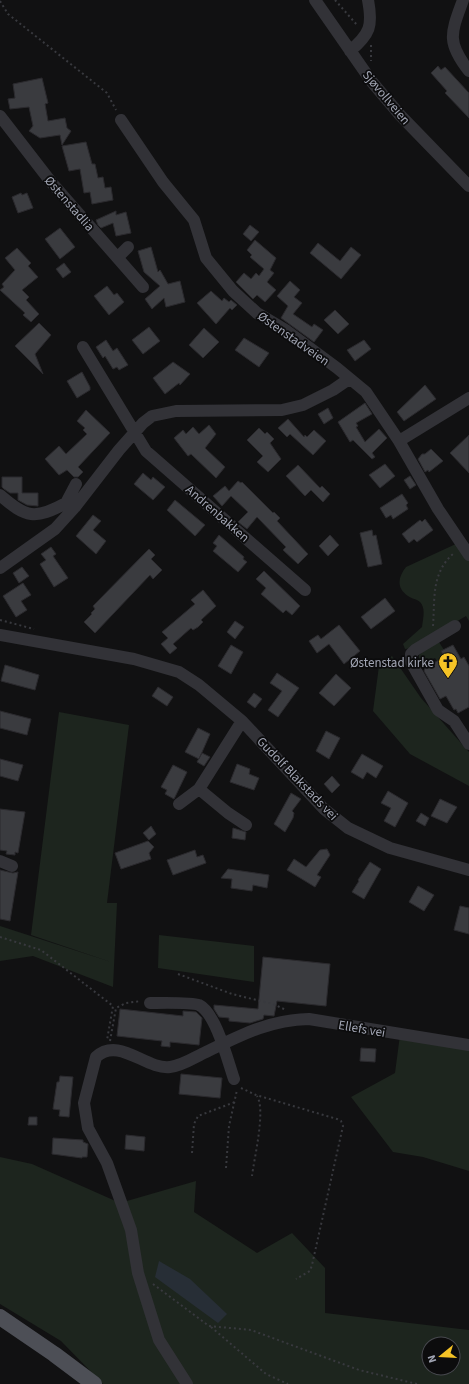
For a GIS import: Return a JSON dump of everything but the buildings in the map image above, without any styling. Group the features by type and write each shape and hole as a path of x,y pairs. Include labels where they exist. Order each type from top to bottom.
{"main road":[{"path":"0,1317 60,1358 94,1384"}],"street":[{"name":"Sjøvollveien","path":"314,0 350,51 400,115 469,186"},
{"path":"350,51 366,35 370,25 368,0"},
{"path":"462,0 453,27 453,40 455,52 469,71"},
{"name":"Østenstadlia","path":"0,116 51,182 143,287"},
{"name":"Østenstadveien","path":"121,120 164,182 194,220 206,258 233,291 257,313 287,330 366,392 399,441 435,504 466,551"},
{"path":"118,257 128,247"},
{"name":"Andrenbakken","path":"83,347 124,413 134,434 146,451 305,590"},
{"path":"0,568 55,529 71,505 152,416 176,411 230,409 282,410 302,405 333,390 349,379"},
{"path":"399,441 469,398"},
{"path":"71,505 76,484"},
{"path":"0,495 15,509 27,515 39,515 71,505"},
{"path":"455,626 415,650 411,654 411,662 438,710 454,721 469,744"},
{"name":"Gudolf Blakstads vei","path":"1,639 134,658 179,672 199,685 242,721 324,809 348,828 390,848 469,870"},
{"path":"179,804 200,789 242,721"},
{"path":"200,789 228,813 246,825"},
{"path":"0,861 12,866"},
{"path":"150,1003 198,1005 207,1011 222,1044 234,1079"},
{"name":"Ellefs vei","path":"107,1051 122,1051 160,1066 170,1068 255,1028 286,1019 309,1019 469,1045"},
{"path":"107,1051 96,1057 84,1104 88,1128 107,1163 131,1230 138,1273 159,1340 187,1384"}],"path":[{"path":"0,1 8,14 106,93 121,120"},
{"path":"432,639 436,581 442,566 466,551"},
{"path":"0,620 31,628 38,633"},
{"path":"0,937 42,950 113,1006 107,1051"},
{"path":"178,974 232,994 273,1004 299,1019"},
{"path":"107,1051 116,1008 126,1003 141,1000 150,1003"},
{"path":"226,1168 229,1126 235,1102 237,1084 256,1095 341,1121 343,1126 312,1265 310,1271 296,1279"},
{"path":"252,1176 261,1111 260,1100 256,1095"},
{"path":"192,1153 194,1124 198,1116 235,1102"},
{"path":"138,1273 209,1326 266,1374 288,1384"},
{"path":"209,1326 251,1330 359,1370 417,1384"}],"shaded area":[{"path":"458,543 469,561 469,621 466,616 412,648 405,649 403,644 422,627 424,610 420,602 408,596 402,590 400,586 401,575 406,567"},
{"path":"437,639 444,650 441,652 444,657 437,661 435,658 419,665 419,655"},
{"path":"392,656 421,698 469,752 469,786 410,754 373,711 379,666"},
{"path":"59,712 129,725 107,903 117,903 113,987 33,956 0,961 0,926 111,962 31,935"},
{"path":"159,935 254,946 254,982 158,968"},
{"path":"400,1035 469,1045 469,1171 423,1157 393,1152 351,1097 395,1073"},
{"path":"0,1157 32,1164 120,1203 196,1181 194,1212 257,1253 292,1233 325,1268 325,1313 469,1330 469,1384 103,1384 61,1341 0,1304"},
{"path":"159,1261 190,1279 227,1314 218,1323 155,1277"}],"place":[{"name":"Østenstad kirke","path":"448,679"}]}
